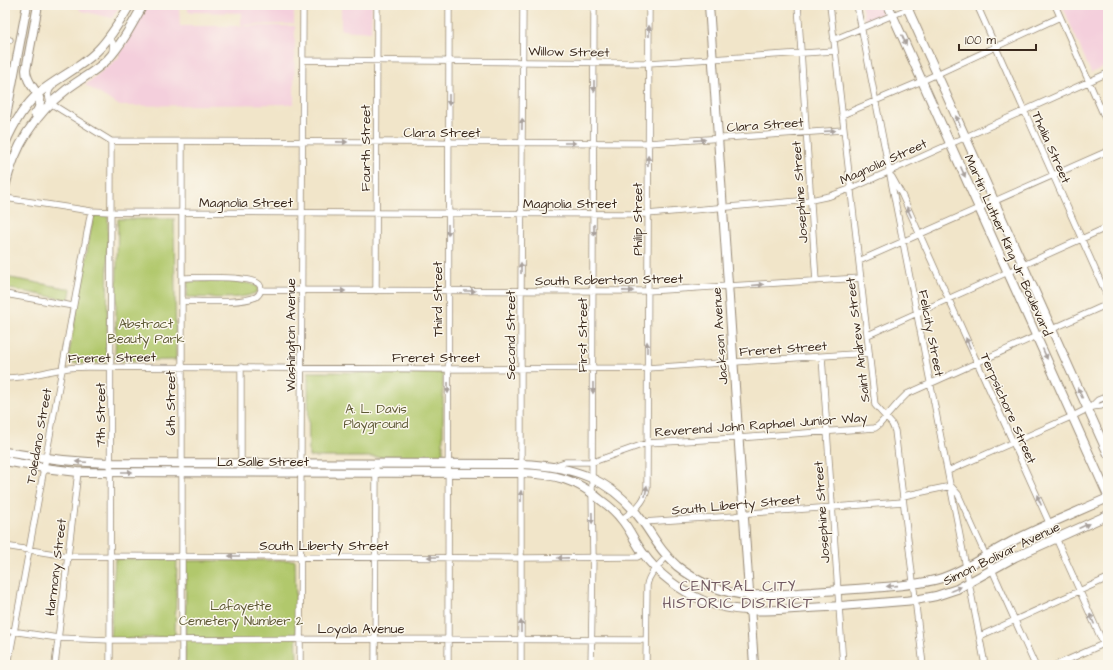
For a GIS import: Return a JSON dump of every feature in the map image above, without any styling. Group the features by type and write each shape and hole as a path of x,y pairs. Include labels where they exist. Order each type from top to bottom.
{"street":[{"path":"5,122 6,110 27,5"},
{"path":"21,143 24,129 40,106 40,99 26,77 27,61 38,5"},
{"path":"5,144 19,117 38,95 100,49 109,38 130,5"},
{"path":"5,187 12,164 21,143 30,128 50,103 92,72 111,55 143,5"},
{"name":"Washington Avenue","path":"300,665 303,5"},
{"name":"Fourth Street","path":"376,291 377,5"},
{"name":"Third Street","path":"448,665 449,5"},
{"name":"Second Street","path":"521,665 521,213 523,5"},
{"name":"First Street","path":"591,665 593,557 594,5"},
{"name":"Philip Street","path":"622,520 639,506 646,494 648,368 647,214 649,5"},
{"name":"Jackson Avenue","path":"709,5 754,665"},
{"name":"Josephine Street","path":"798,5 816,281"},
{"name":"Saint Andrew Street","path":"830,5 875,405 892,424 895,431 923,665"},
{"name":"Felicity Street","path":"857,5 986,665"},
{"name":"Martin Luther King Jr Boulevard","path":"888,5 1108,497"},
{"path":"833,40 893,16 907,7 917,5"},
{"name":"Thalia Street","path":"977,5 1108,298"},
{"path":"1055,5 1108,125"},
{"name":"Martin Luther King Jr Boulevard","path":"907,7 1022,266 1089,407 1108,454"},
{"path":"842,114 922,81 1060,17"},
{"path":"119,21 116,35 120,42"},
{"path":"109,38 113,43 111,55"},
{"path":"20,41 31,41"},
{"name":"Willow Street","path":"303,60 649,63 834,51"},
{"name":"Magnolia Street","path":"5,198 91,211 111,212 594,214 647,214 811,200 830,196 850,189 1108,73"},
{"path":"61,78 48,92 50,103 111,141"},
{"name":"Clara Street","path":"111,141 648,143 843,130"},
{"name":"7th Street","path":"110,665 111,141"},
{"name":"6th Street","path":"182,142 182,665"},
{"path":"859,261 1108,151"},
{"name":"Terpsichore Street","path":"889,172 902,195 1080,591 1106,643 1108,654"},
{"name":"Toledano Street","path":"8,665 91,211"},
{"path":"868,335 1108,227"},
{"path":"182,278 240,279 255,282 261,286 261,290"},
{"name":"South Robertson Street","path":"182,301 238,300 256,297 260,294 261,290 648,291 861,278"},
{"path":"5,294 73,306"},
{"name":"Reverend John Raphael Junior Way","path":"553,466 565,462 593,462 647,443 870,429 879,425 904,397 1108,304"},
{"name":"Freret Street","path":"5,378 25,377 62,369 111,367 648,368 868,353"},
{"name":"Josephine Street","path":"822,357 843,665"},
{"path":"241,367 241,464"},
{"path":"948,471 1073,416 1098,400 1108,396"},
{"path":"1089,407 1101,406 1108,403"},
{"name":"La Salle Street","path":"5,452 110,468"},
{"name":"La Salle Street","path":"5,461 78,472 110,468 181,468 302,473 521,473"},
{"name":"La Salle Street","path":"181,468 241,464 521,464"},
{"path":"375,665 376,464"},
{"name":"Simon Bolivar Avenue","path":"521,464 553,466 577,472 592,478 612,490 633,510 643,522 658,546 688,574 702,582 723,590 749,595 913,584 943,578 986,555 1108,497"},
{"name":"Harmony Street","path":"55,665 78,472"},
{"name":"Simon Bolivar Avenue","path":"521,473 549,475 561,478 574,482 592,492 610,507 622,520 643,554 656,568 680,587 704,601 721,607 750,611 915,600 946,593 970,583 1015,557 1108,515"},
{"path":"951,486 958,494 1035,665"},
{"name":"South Liberty Street","path":"643,522 735,516 750,513 832,507 903,499 951,486"},
{"name":"South Liberty Street","path":"5,546 67,556 521,558 637,557 643,554"},
{"path":"646,665 648,579 667,556"},
{"path":"980,636 1108,578"},
{"name":"Loyola Avenue","path":"5,630 58,638 110,640 646,640"},
{"path":"1056,665 1106,643"}],"shaded area":[{"path":"71,5 120,5 112,18 81,11 77,6"},
{"path":"148,5 179,5 180,26 295,26 294,104 120,106 85,85 118,58"},
{"path":"188,5 294,5 294,24 241,25 241,13 188,12"},
{"path":"341,5 372,5 371,32 341,30"},
{"path":"861,5 882,5 885,13 865,22"},
{"path":"1062,5 1108,5 1108,65 1091,73"}],"green space":[{"path":"95,215 108,215 107,360 106,363 71,363 68,359 93,218"},
{"name":"Abstract Beauty Park","path":"118,219 174,219 176,360 115,361"},
{"path":"5,277 71,289 69,300 5,288"},
{"path":"188,281 235,282 252,284 258,287 257,292 242,297 187,297"},
{"name":"A. L. Davis Playground","path":"308,372 443,373 443,457 309,457"},
{"path":"115,559 177,559 175,636 110,640"},
{"name":"Lafayette Cemetery Number 2","path":"295,560 297,665 185,665 186,561"}],"district":[{"name":"CENTRAL CITY HISTORIC DISTRICT","path":"738,594"}]}
